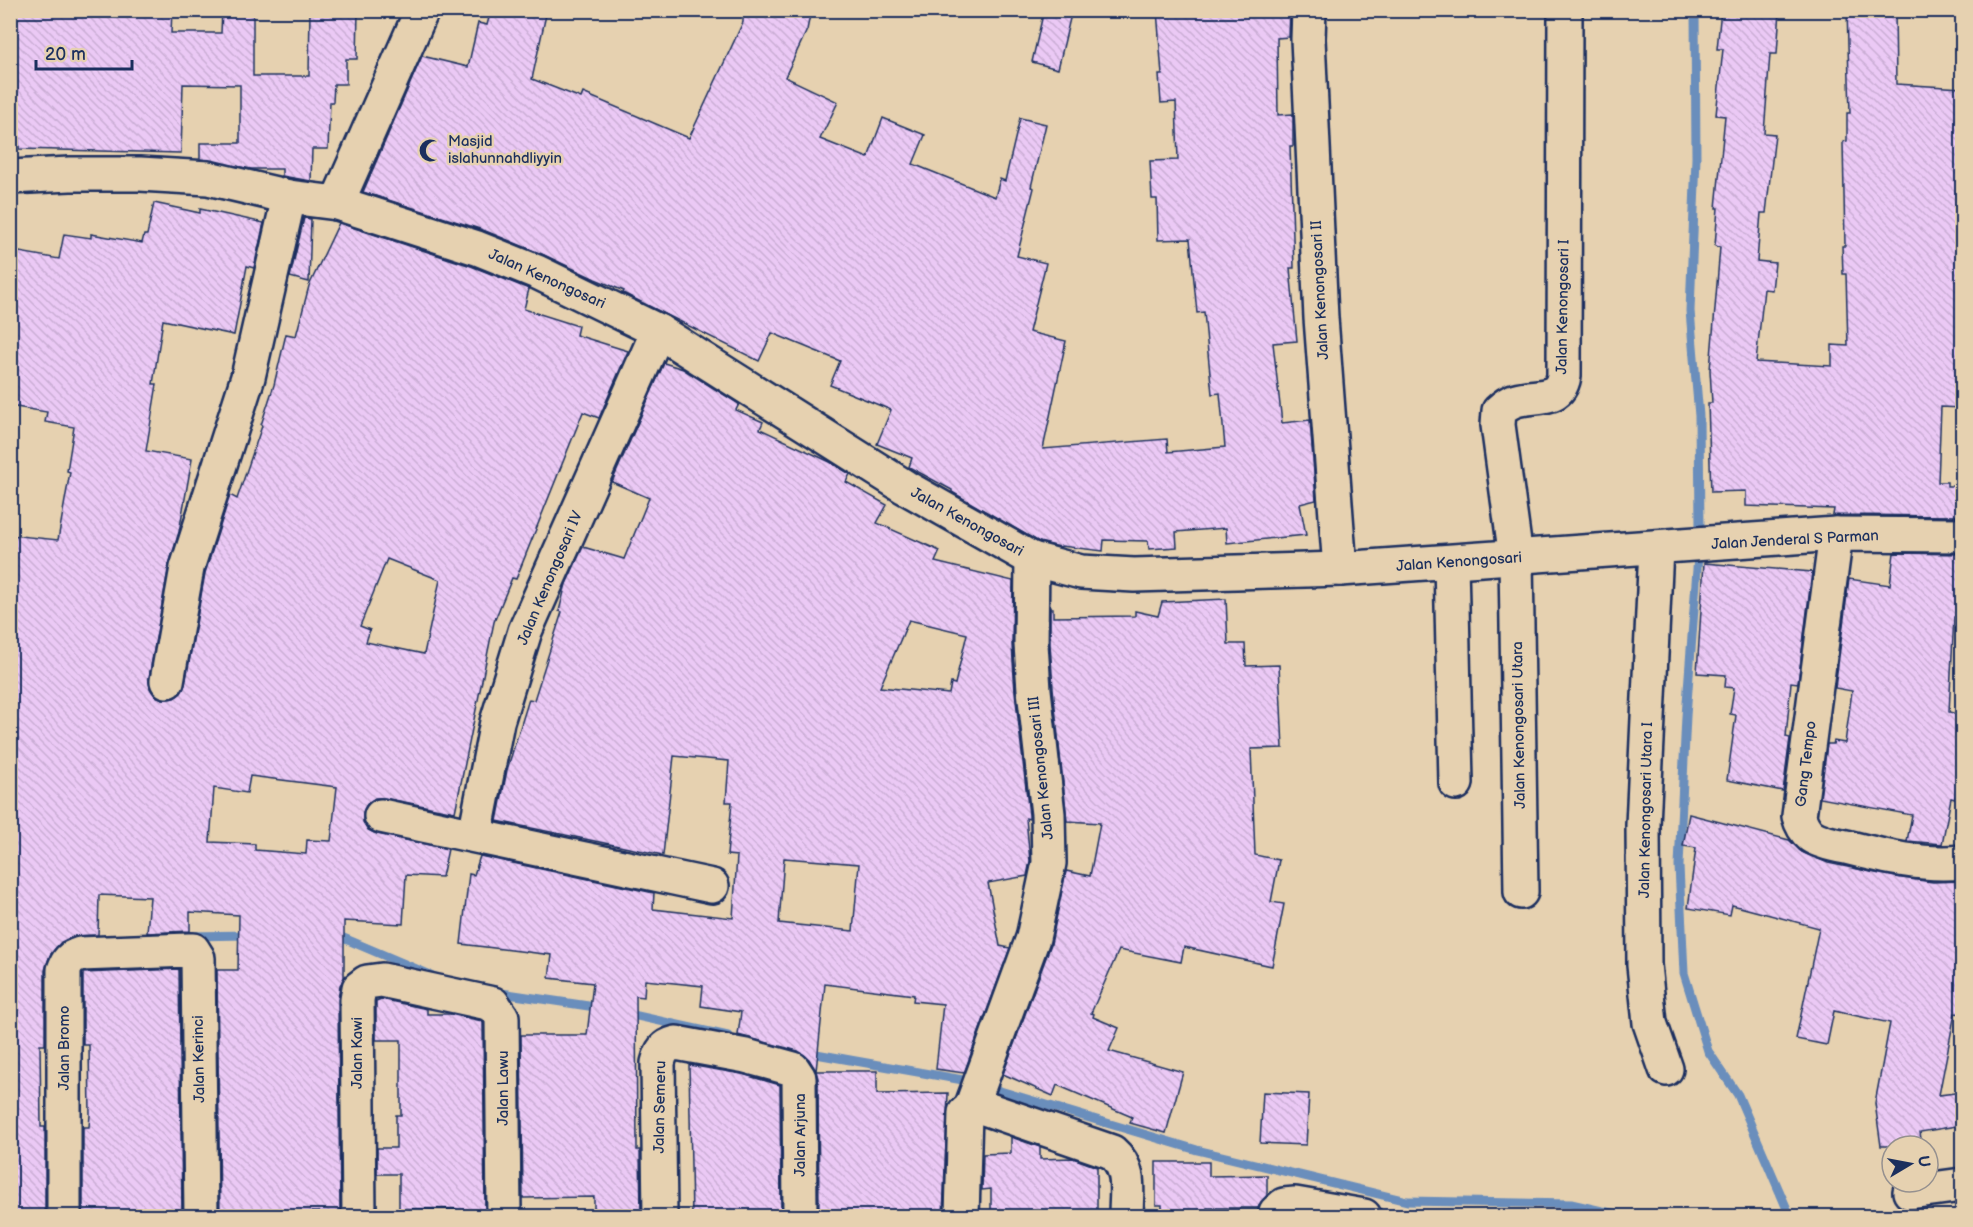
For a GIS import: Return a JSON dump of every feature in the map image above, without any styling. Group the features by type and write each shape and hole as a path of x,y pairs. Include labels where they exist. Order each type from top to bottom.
{"street":[{"path":"337,203 422,10"},
{"name":"Jalan Kenongosari II","path":"1309,10 1308,39 1321,318 1340,569"},
{"name":"Jalan Kenongosari I","path":"1516,558 1498,425 1499,411 1506,404 1516,400 1550,395 1558,391 1564,376 1565,10"},
{"name":"Jalan Kenongosari","path":"10,177 128,174 208,178 289,197 337,203 477,248 537,272 658,331 904,487 1032,559 1081,572 1110,575 1340,569 1660,548"},
{"path":"167,681 187,568 248,377 289,197"},
{"name":"Jalan Kenongosari IV","path":"475,835 496,722 525,631 658,331"},
{"name":"Jalan Jenderal S Parman","path":"1660,548 1836,534 1962,535"},
{"name":"Gang Tempo","path":"1836,534 1799,816 1801,825 1812,837 1865,852 1907,861 1946,864 1962,862"},
{"name":"Jalan Kenongosari Utara I","path":"1660,548 1643,825 1644,964 1650,1023 1666,1069"},
{"name":"Jalan Kenongosari Utara","path":"1516,558 1521,892"},
{"name":"Jalan Kenongosari III","path":"962,1216 965,1113 977,1091 1033,938 1049,863 1048,814 1032,656 1032,559"},
{"path":"1451,562 1456,783"},
{"path":"381,816 712,886"},
{"name":"Jalan Kerinci","path":"146,951 193,950 197,954 201,1216"},
{"name":"Jalan Bromo","path":"64,1216 64,970 71,957 80,954 146,951"},
{"name":"Jalan Kawi","path":"359,1216 357,1000 359,988 367,982 382,980 453,995"},
{"name":"Jalan Lawu","path":"453,995 493,1004 502,1017 504,1216"},
{"name":"Jalan Semeru","path":"660,1216 658,1063 660,1053 667,1045 676,1043 746,1056"},
{"name":"Jalan Arjuna","path":"746,1056 793,1069 799,1078 800,1216"},
{"path":"977,1091 981,1107 1112,1152 1120,1159 1126,1170 1126,1216"},
{"path":"1940,1188 1962,1185"},
{"path":"1276,1216 1276,1212 1284,1205 1295,1204 1364,1216"}],"building":[{"path":"15,10 172,10 171,33 221,33 222,10 253,10 253,76 309,76 310,10 358,10 357,59 346,59 346,84 334,84 333,102 330,102 328,149 312,149 311,181 282,176 282,169 251,169 200,159 200,143 240,143 240,85 183,84 181,153 19,149"},
{"path":"491,10 547,10 532,79 581,98 583,93 689,138 743,22 743,10 811,10 807,30 785,77 838,102 820,139 868,158 883,118 925,135 913,164 995,197 1000,179 1005,181 1020,118 1046,124 1031,187 1034,188 1017,256 1046,263 1029,332 1066,341 1043,449 1167,439 1168,452 1225,447 1220,393 1212,394 1204,312 1197,313 1190,239 1158,240 1157,199 1152,199 1150,161 1178,160 1176,102 1161,103 1159,75 1162,75 1157,10 1290,10 1289,37 1277,38 1278,115 1293,114 1293,146 1290,146 1294,268 1290,268 1297,341 1273,343 1282,423 1310,420 1316,500 1300,504 1306,535 1227,543 1226,528 1176,532 1177,547 1149,549 1148,541 1104,540 1103,551 1060,547 1039,542 909,467 912,458 877,444 891,410 830,385 840,361 772,333 759,361 623,293 624,291 544,255 483,230 363,192 422,56 468,67 478,23 487,25"},
{"path":"1044,10 1072,10 1058,69 1032,62"},
{"path":"1721,10 1780,10 1777,54 1770,54 1764,133 1775,134 1766,213 1761,213 1757,261 1775,263 1772,290 1764,289 1756,362 1832,366 1832,345 1848,346 1846,274 1843,274 1842,246 1845,246 1843,142 1847,141 1847,113 1850,113 1847,10 1895,10 1896,84 1962,88 1959,132 1962,132 1962,408 1941,407 1938,482 1947,482 1947,486 1962,486 1962,516 1833,515 1834,509 1746,506 1746,491 1711,492 1708,403 1712,403 1710,370 1720,247 1715,246 1718,208 1716,208 1725,116 1716,115 1723,49 1717,49"},
{"path":"154,203 200,213 200,209 264,223 254,268 247,266 234,335 163,320 153,384 157,384 146,451 192,459 179,532 169,565 149,678 150,688 155,696 163,699 174,698 181,693 185,685 205,573 230,495 237,499 262,426 286,334 296,336 309,286 339,223 471,266 529,289 524,309 578,326 576,335 628,351 599,418 583,412 516,579 512,578 494,622 455,812 375,798 368,803 363,812 363,822 368,830 377,834 448,849 442,877 406,875 403,924 344,921 344,979 340,985 338,1000 340,1212 285,1212 285,1216 220,1216 217,970 238,970 239,915 190,912 190,931 147,933 150,897 99,895 98,935 74,936 61,942 50,955 45,970 45,1045 40,1045 41,1127 45,1127 45,1216 10,1216 10,535 58,540 70,472 67,471 74,427 45,422 47,412 10,406 10,270 14,251 59,259 64,234 91,238 91,234 142,243 144,235 147,235","holes":["387,559 440,580 424,654 366,642 370,630 360,626","250,776 337,787 331,841 307,840 306,854 255,850 255,844 210,842 214,788 247,793"]},
{"path":"304,218 311,219 309,282 290,277"},
{"path":"664,363 683,369 739,404 736,410 763,422 760,429 850,474 846,482 887,505 877,523 940,551 935,562 1013,581 1012,645 1015,692 1029,815 1029,819 1026,818 1030,861 1027,876 988,883 1000,946 1010,948 964,1073 936,1069 943,1004 913,1001 914,995 825,984 816,1071 809,1059 798,1051 738,1035 741,1012 701,1006 703,986 645,980 644,997 636,996 637,1150 640,1150 641,1216 594,1216 594,1197 523,1198 521,1035 587,1035 593,983 549,978 552,955 461,944 469,874 474,875 480,856 654,893 653,909 733,918 737,856 727,855 732,802 726,802 729,761 674,756 663,855 497,821 507,770 529,699 534,700 562,612 559,611 566,584 583,547 624,559 649,498 612,482","holes":["909,620 967,634 955,684 951,683 949,694 880,687","784,858 859,864 853,931 779,923"]},
{"path":"1894,553 1962,554 1962,617 1954,617 1949,712 1962,715 1962,735 1958,758 1962,760 1955,799 1951,798 1942,844 1907,841 1912,815 1820,798 1827,744 1833,744 1834,741 1845,743 1852,691 1835,688 1849,579 1890,585"},
{"path":"1704,563 1812,572 1798,683 1791,682 1786,737 1790,738 1783,791 1727,780 1736,715 1730,714 1734,688 1725,687 1726,675 1697,673"},
{"path":"1226,599 1228,644 1245,644 1246,666 1279,665 1283,748 1251,749 1255,855 1279,860 1271,902 1284,904 1272,966 1184,947 1181,962 1119,950 1091,1013 1094,1014 1093,1017 1119,1028 1109,1051 1183,1072 1166,1133 1130,1123 1132,1117 1057,1085 1053,1096 1003,1074 1051,944 1066,871 1090,876 1100,823 1067,821 1053,688 1050,608 1053,608 1053,617 1135,616 1135,611 1158,616 1162,602"},
{"path":"1689,814 1789,840 1802,852 1828,863 1902,878 1933,882 1962,881 1962,1014 1955,1013 1939,1095 1962,1092 1962,1125 1920,1132 1920,1134 1880,1134 1880,1139 1875,1103 1890,1023 1834,1011 1827,1045 1796,1039 1819,928 1732,905 1730,915 1688,908 1696,848 1683,846"},
{"path":"179,969 182,1216 83,1216 83,1127 89,1127 90,1115 89,1045 83,1045 83,973"},
{"path":"381,999 427,1009 427,1014 450,1014 483,1023 485,1216 456,1216 456,1209 399,1209 399,1174 377,1174 377,1148 396,1148 396,1115 401,1115 401,1040 376,1040 376,1001"},
{"path":"689,1065 742,1074 780,1085 781,1216 692,1216"},
{"path":"816,1071 877,1071 877,1094 948,1093 943,1216 819,1216 818,1078"},
{"path":"1263,1092 1309,1094 1306,1145 1260,1143"},
{"path":"1011,1137 1040,1147 1040,1159 1073,1158 1097,1167 1097,1216 1054,1216 1054,1212 991,1213 991,1189 982,1190 983,1154 1011,1153"},
{"path":"1156,1162 1209,1162 1209,1176 1267,1175 1267,1195 1258,1208 1207,1208 1208,1216 1162,1216 1162,1205 1156,1205"}],"waterway":[{"path":"1695,10 1696,158 1690,311 1699,416 1700,529 1686,716 1679,866 1684,973 1708,1051 1738,1095 1790,1216"},
{"path":"334,934 435,977"},
{"path":"190,936 249,935"},
{"path":"494,992 602,1008"},
{"path":"624,1013 728,1036"},
{"path":"771,1046 963,1080 1197,1150 1407,1201 1571,1204 1624,1216"}],"place":[{"name":"Masjid islahunnahdliyyin","path":"430,150"}]}
